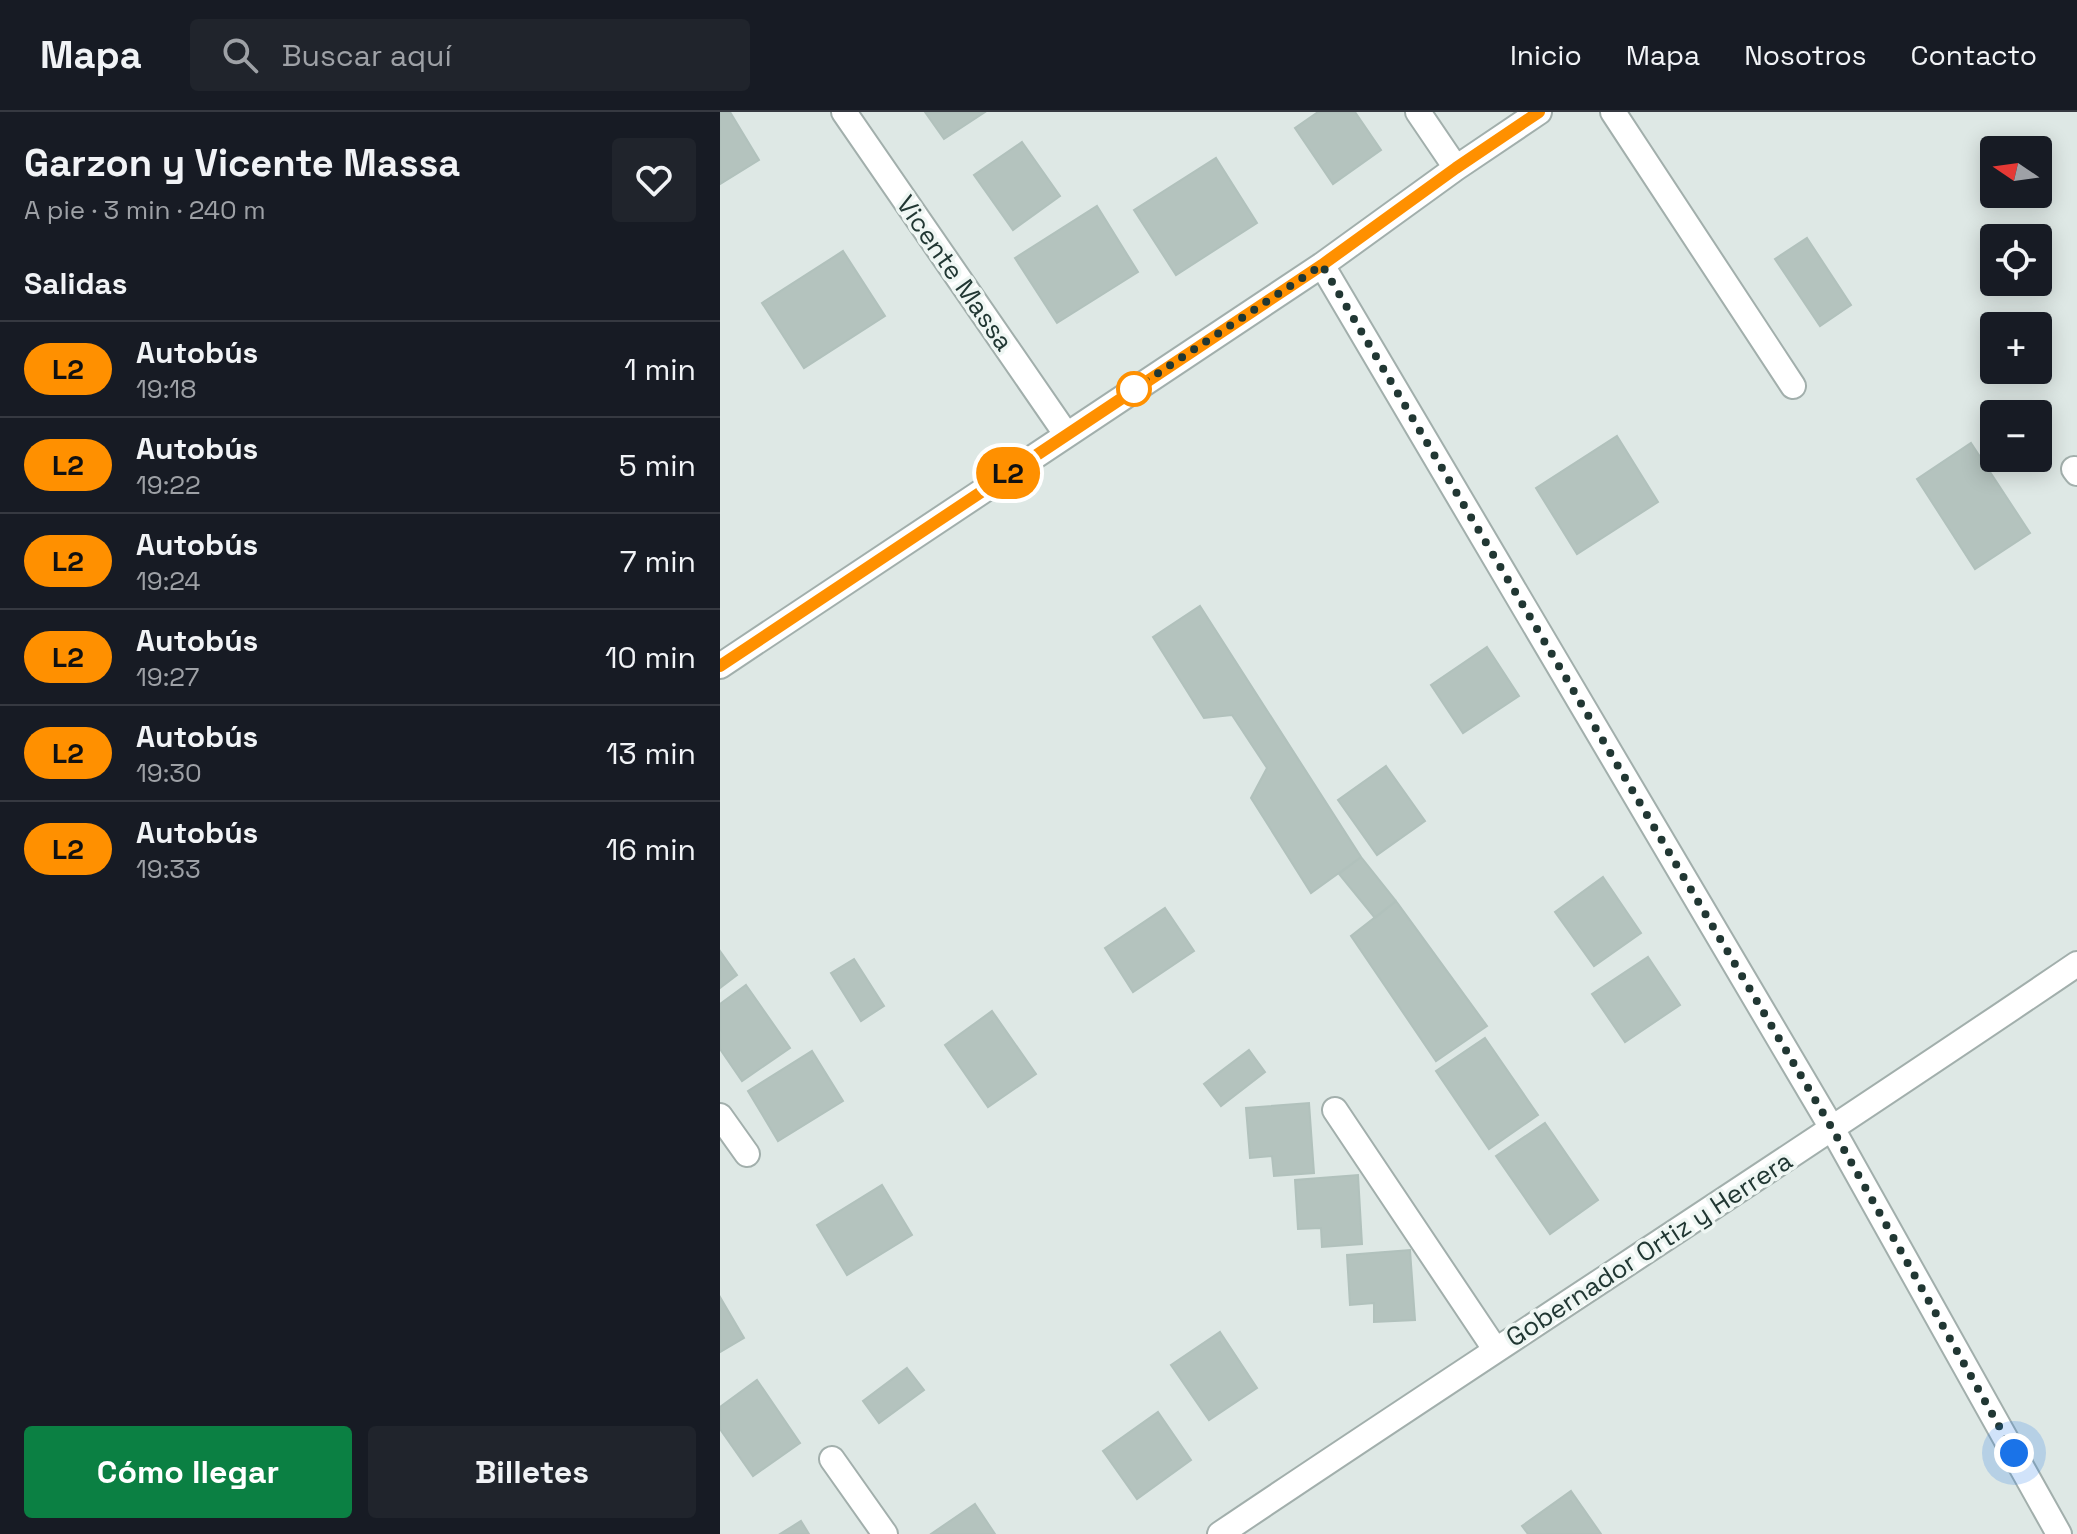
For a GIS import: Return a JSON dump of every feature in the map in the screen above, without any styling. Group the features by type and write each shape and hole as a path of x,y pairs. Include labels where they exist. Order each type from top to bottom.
{"street":[{"name":"Vicente Massa","path":"844,112 1066,434"},
{"path":"1418,112 1456,168"},
{"path":"720,666 1322,265 1539,112"},
{"path":"1613,112 1793,386"},
{"path":"1322,265 1833,1130 2059,1534"},
{"name":"Gobernador Ortiz y Herrera","path":"1220,1534 1495,1349 1833,1130 2077,964"},
{"path":"1335,1110 1495,1349"},
{"path":"720,1116 747,1154"},
{"path":"832,1459 885,1534"}],"building":[{"path":"720,112 730,112 759,160 720,184"},
{"path":"925,112 985,112 944,139"},
{"path":"1318,112 1355,112 1381,150 1333,184 1295,128"},
{"path":"1022,142 1060,196 1013,230 974,175"},
{"path":"1216,158 1257,223 1176,275 1134,210"},
{"path":"1097,206 1138,272 1057,323 1015,258"},
{"path":"1807,238 1851,305 1820,326 1775,259"},
{"path":"843,251 885,316 804,368 762,303"},
{"path":"1617,436 1658,502 1577,554 1536,488"},
{"path":"1971,443 1980,457 1980,472 1990,472 2030,533 1975,569 1917,479"},
{"path":"1200,606 1361,857 1311,893 1251,798 1267,768 1232,715 1204,718 1153,637"},
{"path":"1487,647 1519,696 1463,733 1431,685"},
{"path":"1386,766 1425,821 1377,855 1338,800"},
{"path":"1361,857 1396,901 1375,918 1339,874"},
{"path":"1603,877 1641,933 1594,966 1555,912"},
{"path":"1396,901 1487,1026 1436,1061 1351,936"},
{"path":"1165,908 1194,951 1133,992 1105,948"},
{"path":"720,951 737,975 720,988"},
{"path":"1648,957 1680,1005 1625,1042 1592,994"},
{"path":"854,959 884,1006 861,1021 831,973"},
{"path":"746,985 790,1048 742,1081 720,1049 720,1004"},
{"path":"992,1011 1036,1074 988,1107 945,1045"},
{"path":"1485,1038 1538,1115 1489,1149 1436,1071"},
{"path":"1249,1050 1265,1072 1221,1106 1204,1084"},
{"path":"812,1051 843,1101 778,1141 748,1091"},
{"path":"1309,1103 1314,1173 1274,1176 1272,1156 1250,1158 1246,1108"},
{"path":"1545,1123 1598,1200 1550,1234 1496,1156"},
{"path":"1358,1175 1362,1244 1322,1247 1321,1228 1298,1229 1295,1180"},
{"path":"882,1185 912,1235 847,1275 817,1225"},
{"path":"1410,1250 1415,1320 1374,1322 1374,1303 1350,1305 1347,1255"},
{"path":"720,1297 744,1338 720,1352"},
{"path":"1220,1332 1257,1388 1209,1420 1171,1365"},
{"path":"907,1368 924,1390 879,1423 863,1401"},
{"path":"757,1380 800,1443 753,1476 720,1429 720,1407"},
{"path":"1158,1412 1191,1460 1137,1499 1103,1451"},
{"path":"1571,1491 1601,1534 1528,1534 1522,1526"},
{"path":"975,1504 995,1534 931,1534"},
{"path":"801,1521 809,1534 780,1534"}],"bus line":[{"name":"L2","path":"720,666 1322,265 1539,112"}],"route":[{"path":"1134,389 1322,265 1833,1130 2014,1453"}]}
